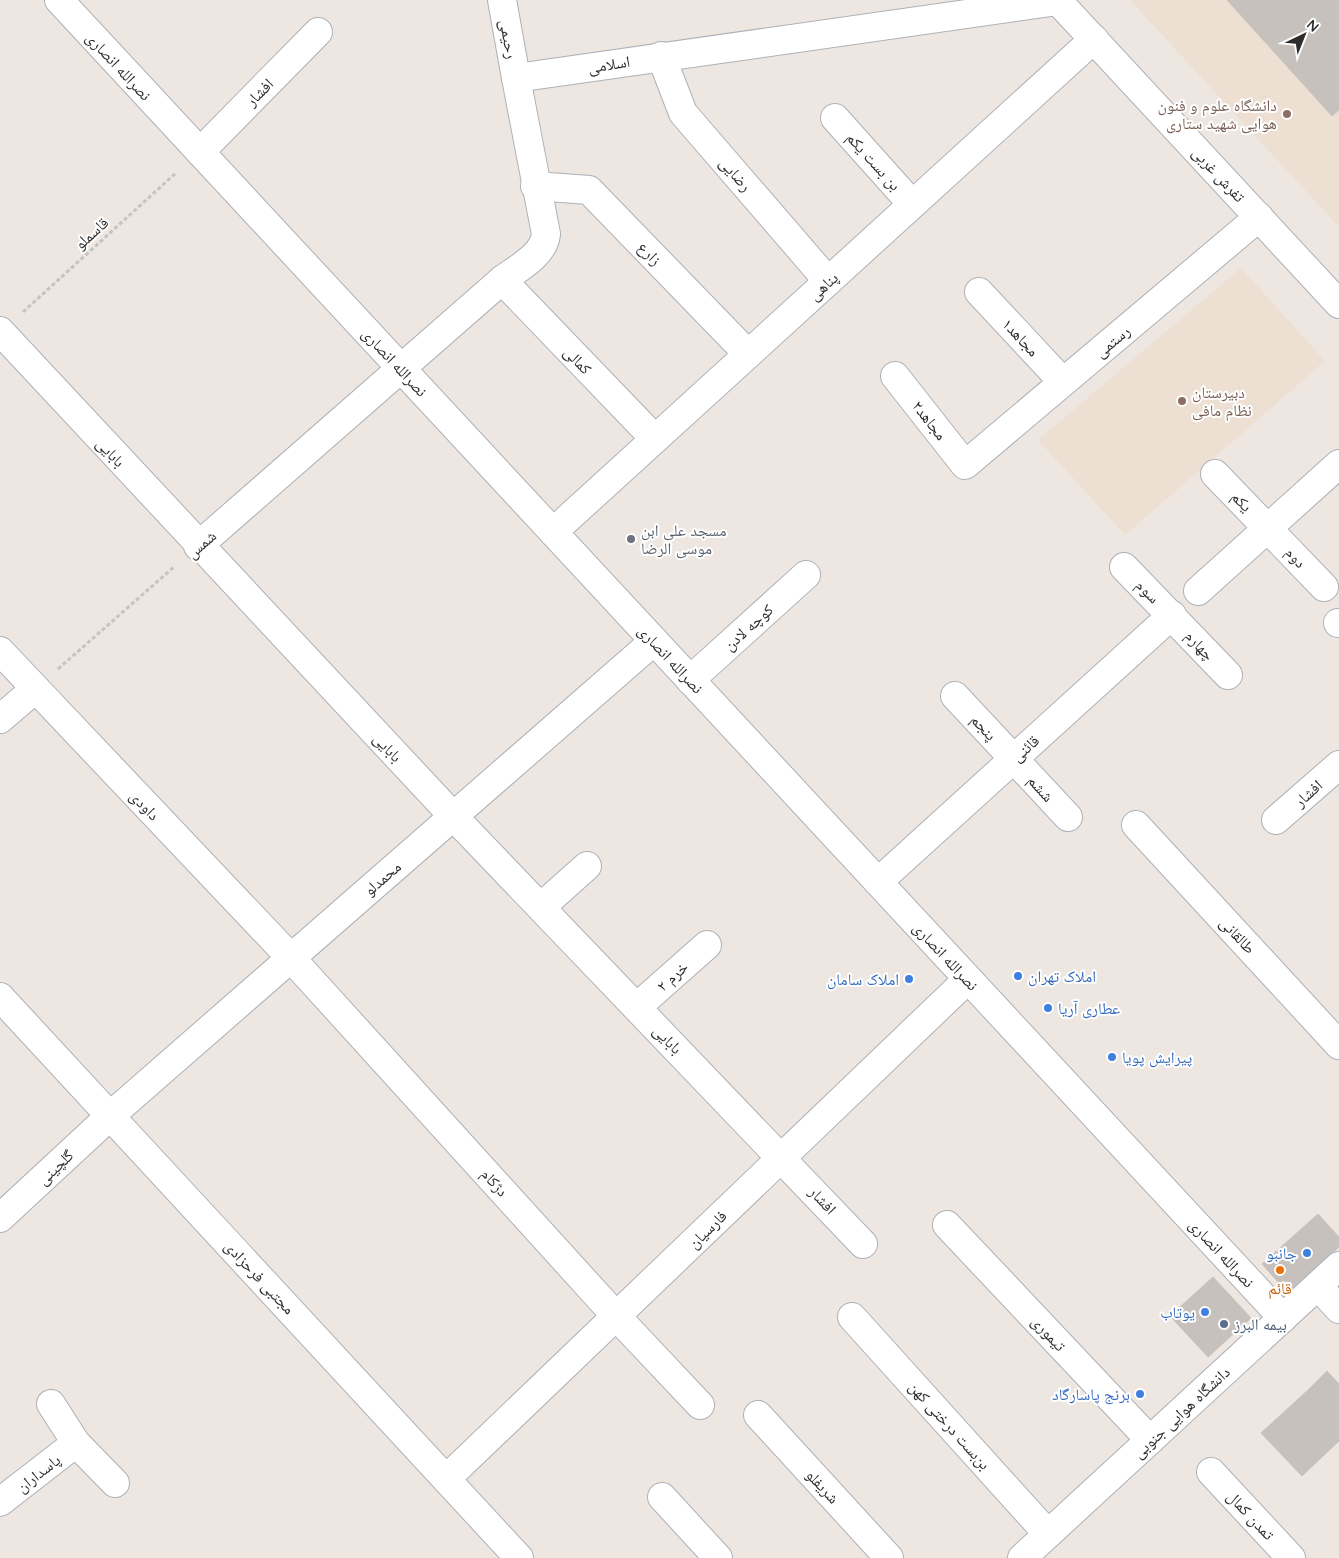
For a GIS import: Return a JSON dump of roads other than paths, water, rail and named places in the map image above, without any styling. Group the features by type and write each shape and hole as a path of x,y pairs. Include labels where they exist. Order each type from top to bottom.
{"street":[{"name":"نصرالله انصاری","path":"58,0 1283,1318"},
{"name":"رحیمی","path":"502,0 516,78"},
{"name":"اسلامی","path":"516,78 1058,1"},
{"name":"تفرش غربی","path":"1058,1 1339,304"},
{"name":"افشار","path":"200,152 318,32"},
{"name":"پناهی","path":"553,532 1094,39"},
{"name":"رضایی","path":"661,56 683,113 828,281"},
{"path":"401,369 502,280 540,250 545,243 546,234 516,78"},
{"name":"بن بست یکم","path":"835,118 912,204"},
{"name":"زارع","path":"536,186 588,190 748,354"},
{"name":"رستمی","path":"966,465 1259,217"},
{"name":"کمالی","path":"502,280 655,440"},
{"name":"مجاهد۱","path":"979,292 1063,382"},
{"name":"بابایی","path":"0,332 198,546 453,816 782,1157"},
{"name":"شمس","path":"198,546 401,369"},
{"name":"مجاهد۲","path":"895,376 966,465"},
{"path":"1198,591 1339,464"},
{"name":"یکم","path":"1215,474 1269,527"},
{"name":"دوم","path":"1269,527 1324,587"},
{"name":"سوم","path":"1124,567 1172,615"},
{"name":"کوچه لادن","path":"690,680 806,575"},
{"name":"چهارم","path":"1172,615 1228,675"},
{"name":"قائنی","path":"878,882 1172,615"},
{"name":"محمدلو","path":"110,1116 654,641"},
{"name":"داودی","path":"0,652 291,958"},
{"path":"0,719 35,689"},
{"name":"پنجم","path":"955,696 1014,758"},
{"name":"ششم","path":"1014,758 1068,817"},
{"name":"افشار","path":"1276,820 1339,765"},
{"name":"طالقانی","path":"1136,825 1339,1045"},
{"path":"541,907 587,866"},
{"name":"خرم ۲","path":"638,1007 707,945"},
{"name":"دژکام","path":"291,958 616,1316 700,1405"},
{"name":"فارسیان","path":"446,1479 968,979"},
{"name":"مجتبی فرحزادی","path":"0,997 519,1558"},
{"name":"گلچینی","path":"0,1218 110,1116"},
{"name":"افشار","path":"782,1157 863,1244"},
{"name":"تیموری","path":"947,1225 1150,1440"},
{"name":"دانشگاه هوایی جنوبی","path":"1022,1558 1339,1266"},
{"path":"1318,1286 1339,1309"},
{"name":"بن‌بست درختی کهن","path":"852,1316 1048,1534"},
{"path":"52,1404 76,1443 115,1483"},
{"name":"شریفلو","path":"758,1415 889,1558"},
{"name":"پاسداران","path":"0,1502 76,1443"},
{"name":"تمدن کمال","path":"1211,1472 1291,1558"},
{"path":"662,1497 718,1558"}],"place":[{"name":"دانشگاه علوم و فنون هوایی شهید ستاری","path":"1287,114"},
{"name":"دبیرستان نظام مافی","path":"1182,401"},
{"name":"مسجد علی ابن موسی الرضا","path":"631,539"},
{"name":"املاک تهران","path":"1018,976"},
{"name":"املاک سامان","path":"909,979"},
{"name":"عطاری آریا","path":"1048,1008"},
{"name":"پیرایش پویا","path":"1112,1057"},
{"name":"جانبو","path":"1307,1253"},
{"name":"قائم","path":"1280,1270"},
{"name":"یوتاب","path":"1205,1312"},
{"name":"بیمه البرز","path":"1224,1324"},
{"name":"برنج پاسارگاد","path":"1140,1394"}]}
